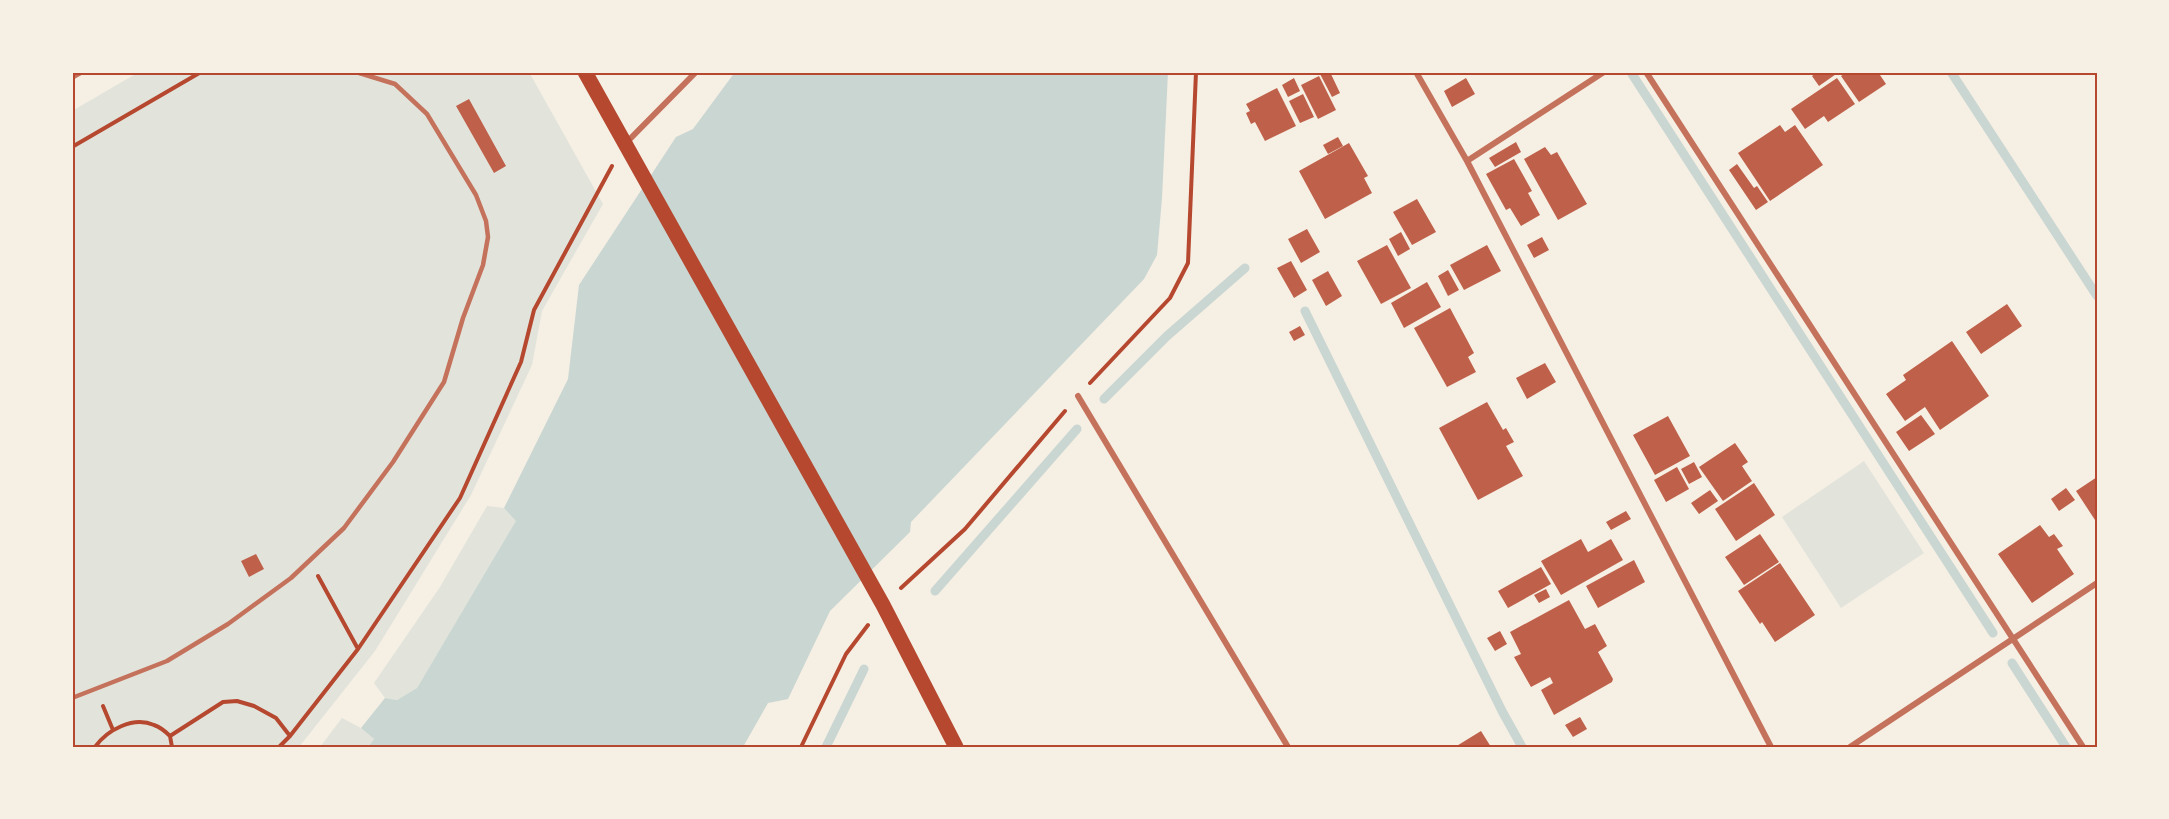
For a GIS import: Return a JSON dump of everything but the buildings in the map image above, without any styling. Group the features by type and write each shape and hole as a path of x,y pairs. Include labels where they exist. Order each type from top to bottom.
{"main road":[{"path":"585,72 884,605 956,747"}],"street":[{"path":"72,77 81,72"},
{"path":"625,144 696,72"},
{"path":"1416,72 1467,161 1771,747"},
{"path":"1467,161 1604,72"},
{"path":"1646,72 2083,747"},
{"path":"1078,396 1288,747"},
{"path":"1850,747 2097,583"}],"lane":[{"path":"72,698 167,661 228,624 291,578 344,528 393,462 444,382 463,318 483,265 488,237 486,221 477,195 427,114 394,84 356,72"}],"path":[{"path":"72,147 201,72"},
{"path":"801,747 846,654 884,605 965,529 1078,396 1170,298 1188,263 1196,72"},
{"path":"279,747 358,649 460,498 520,362 534,310 595,194 625,144"},
{"path":"309,561 358,649"},
{"path":"96,690 113,730"},
{"path":"170,736 223,702 237,701 254,706 276,718 290,736"},
{"path":"95,747 101,738 113,730 136,721 155,725 170,736 172,747"}],"shaded area":[{"path":"139,72 529,72 603,204 542,311 532,365 471,495 375,651 299,747 72,747 72,111"},
{"path":"735,72 1168,72 1157,255 1144,279 911,522 910,532 830,611 788,699 768,703 743,747 368,747 374,739 361,728 385,698 397,700 417,688 516,521 504,508 568,379 579,285 676,137 693,129"},
{"path":"1864,461 1924,553 1841,608 1782,517"},
{"path":"487,506 504,508 517,521 417,688 397,700 385,698 374,683 440,587"},
{"path":"342,718 361,728 374,739 368,747 320,747"}],"waterway":[{"path":"1951,72 2097,296"},
{"path":"1632,74 1993,633"},
{"path":"1104,399 1167,336 1245,268"},
{"path":"1305,311 1502,711 1522,747"},
{"path":"935,591 1077,429"},
{"path":"2012,663 2066,747"},
{"path":"826,747 864,669"}]}
